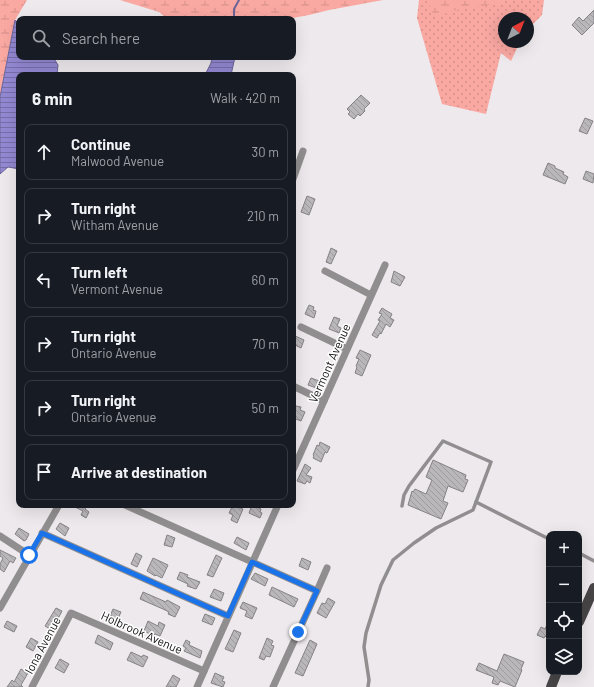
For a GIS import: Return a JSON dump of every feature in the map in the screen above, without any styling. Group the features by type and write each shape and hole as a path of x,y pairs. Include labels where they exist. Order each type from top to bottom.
{"main road":[{"path":"582,615 594,588"},
{"path":"550,687 556,675"}],"street":[{"path":"296,171 303,151"},
{"name":"Vermont Avenue","path":"296,454 324,402 385,265"},
{"path":"324,271 371,295"},
{"path":"301,327 347,349"},
{"path":"296,388 324,402"},
{"path":"0,608 56,508"},
{"path":"132,508 317,591"},
{"path":"197,687 252,562 273,508"},
{"path":"42,533 228,616"},
{"path":"0,536 29,555"},
{"path":"273,687 327,568"},
{"name":"Holbrook Avenue","path":"71,613 204,671"},
{"name":"Iona Avenue","path":"32,687 71,613"}],"lane":[{"path":"368,687 369,680 364,648 366,633 380,585 393,560 436,528 473,510 491,462 443,441 409,486 404,495 402,506"},
{"path":"476,502 546,537"},
{"path":"582,555 594,561"}],"green space":[{"path":"0,0 27,0 16,16 0,97"},
{"path":"120,0 383,0 296,17 296,16 164,16 159,12"},
{"path":"419,0 544,0 542,15 534,23 534,12 498,12 498,48 517,48 511,61 501,53 486,114 442,104 417,18"},
{"path":"425,0 503,0 501,3 456,10 434,17 428,1"}],"shaded area":[{"path":"15,20 16,60 55,60 58,65 57,72 16,72 16,168 8,167 0,174 0,97"},
{"path":"212,60 234,60 232,72 206,72"}],"building":[{"path":"594,10 594,23 582,35 572,25 579,17 583,21"},
{"path":"361,95 370,103 360,116 358,114 354,119 348,114 350,112 347,109"},
{"path":"585,118 593,121 587,134 579,131"},
{"path":"548,163 564,172 563,174 568,177 565,184 543,175"},
{"path":"586,171 594,174 593,183 583,179"},
{"path":"307,196 315,199 309,215 301,212"},
{"path":"331,248 337,251 331,264 326,262"},
{"path":"394,271 405,277 400,286 391,282"},
{"path":"309,305 314,307 313,310 316,311 314,318 305,314"},
{"path":"382,308 392,314 390,318 394,320 390,327 386,324 381,334 380,333 377,338 372,335 380,321 378,320 382,314 379,313"},
{"path":"334,317 340,319 337,326 341,328 339,333 329,329"},
{"path":"296,336 304,340 301,348 296,346"},
{"path":"360,350 371,355 362,376 355,373 359,359 356,358"},
{"path":"311,378 322,382 319,389 308,385"},
{"path":"296,406 301,407 300,410 305,412 301,421 296,419"},
{"path":"320,442 330,447 327,453 325,452 321,462 313,458 317,445 319,446"},
{"path":"433,460 466,475 465,479 468,480 463,492 448,486 443,501 448,503 441,519 408,505 412,491 413,492 415,489 426,494 432,480 426,477"},
{"path":"305,464 311,468 306,475 312,477 310,483 307,481 305,484 297,481"},
{"path":"77,508 86,508 89,512 86,518 81,515 83,511"},
{"path":"232,508 243,509 237,523 231,520 233,515 229,513"},
{"path":"251,508 259,508 261,509 260,512 262,513 260,518 249,513"},
{"path":"60,523 69,528 65,536 56,529"},
{"path":"19,528 29,534 24,541 15,534"},
{"path":"167,535 175,538 172,547 164,545"},
{"path":"237,537 249,543 246,550 234,543"},
{"path":"0,550 16,558 13,563 10,561 4,572 0,569 0,564 3,558 0,556"},
{"path":"136,553 142,556 137,567 131,564"},
{"path":"216,555 222,558 213,577 207,575"},
{"path":"153,558 168,565 162,578 147,571"},
{"path":"302,558 311,562 308,570 299,566"},
{"path":"180,572 188,575 187,577 200,582 196,589 187,586 188,584 177,579"},
{"path":"255,573 268,579 265,586 251,579"},
{"path":"272,587 298,599 294,607 269,595"},
{"path":"214,589 224,593 221,601 210,597"},
{"path":"143,592 166,602 167,600 180,607 175,617 168,614 169,612 140,599"},
{"path":"328,598 335,602 326,618 317,613 322,603 325,604"},
{"path":"243,602 257,608 252,619 245,616 247,611 240,608"},
{"path":"56,608 62,611 52,630 45,626"},
{"path":"113,609 121,612 116,623 109,619"},
{"path":"205,614 215,618 212,625 202,621"},
{"path":"7,621 17,626 14,632 4,627"},
{"path":"148,621 158,626 159,622 165,625 160,636 155,634 154,636 144,631"},
{"path":"541,627 545,629 546,627 546,636 544,638 537,635"},
{"path":"234,630 241,633 233,652 225,649"},
{"path":"98,635 113,643 110,650 95,643"},
{"path":"31,638 38,642 33,651 26,647"},
{"path":"267,638 273,641 271,645 274,646 270,657 266,656 264,660 259,658"},
{"path":"186,640 190,642 189,645 202,651 200,658 184,651 186,648 183,646"},
{"path":"310,640 317,644 303,676 295,673"},
{"path":"131,652 142,657 143,655 148,657 143,667 127,660"},
{"path":"504,654 524,662 515,687 500,681 498,685 492,683 494,677 476,670 479,663 497,671"},
{"path":"60,659 69,664 64,673 55,668"},
{"path":"21,669 28,673 21,685 23,687 7,687 12,680 14,682"},
{"path":"215,673 224,677 222,681 225,682 223,687 211,683"},
{"path":"173,675 180,679 176,687 166,687"}],"waterway":[{"path":"234,16 234,9 239,0"}],"route":[{"path":"29,555 42,533 228,616 252,562 317,591 298,632"}]}
